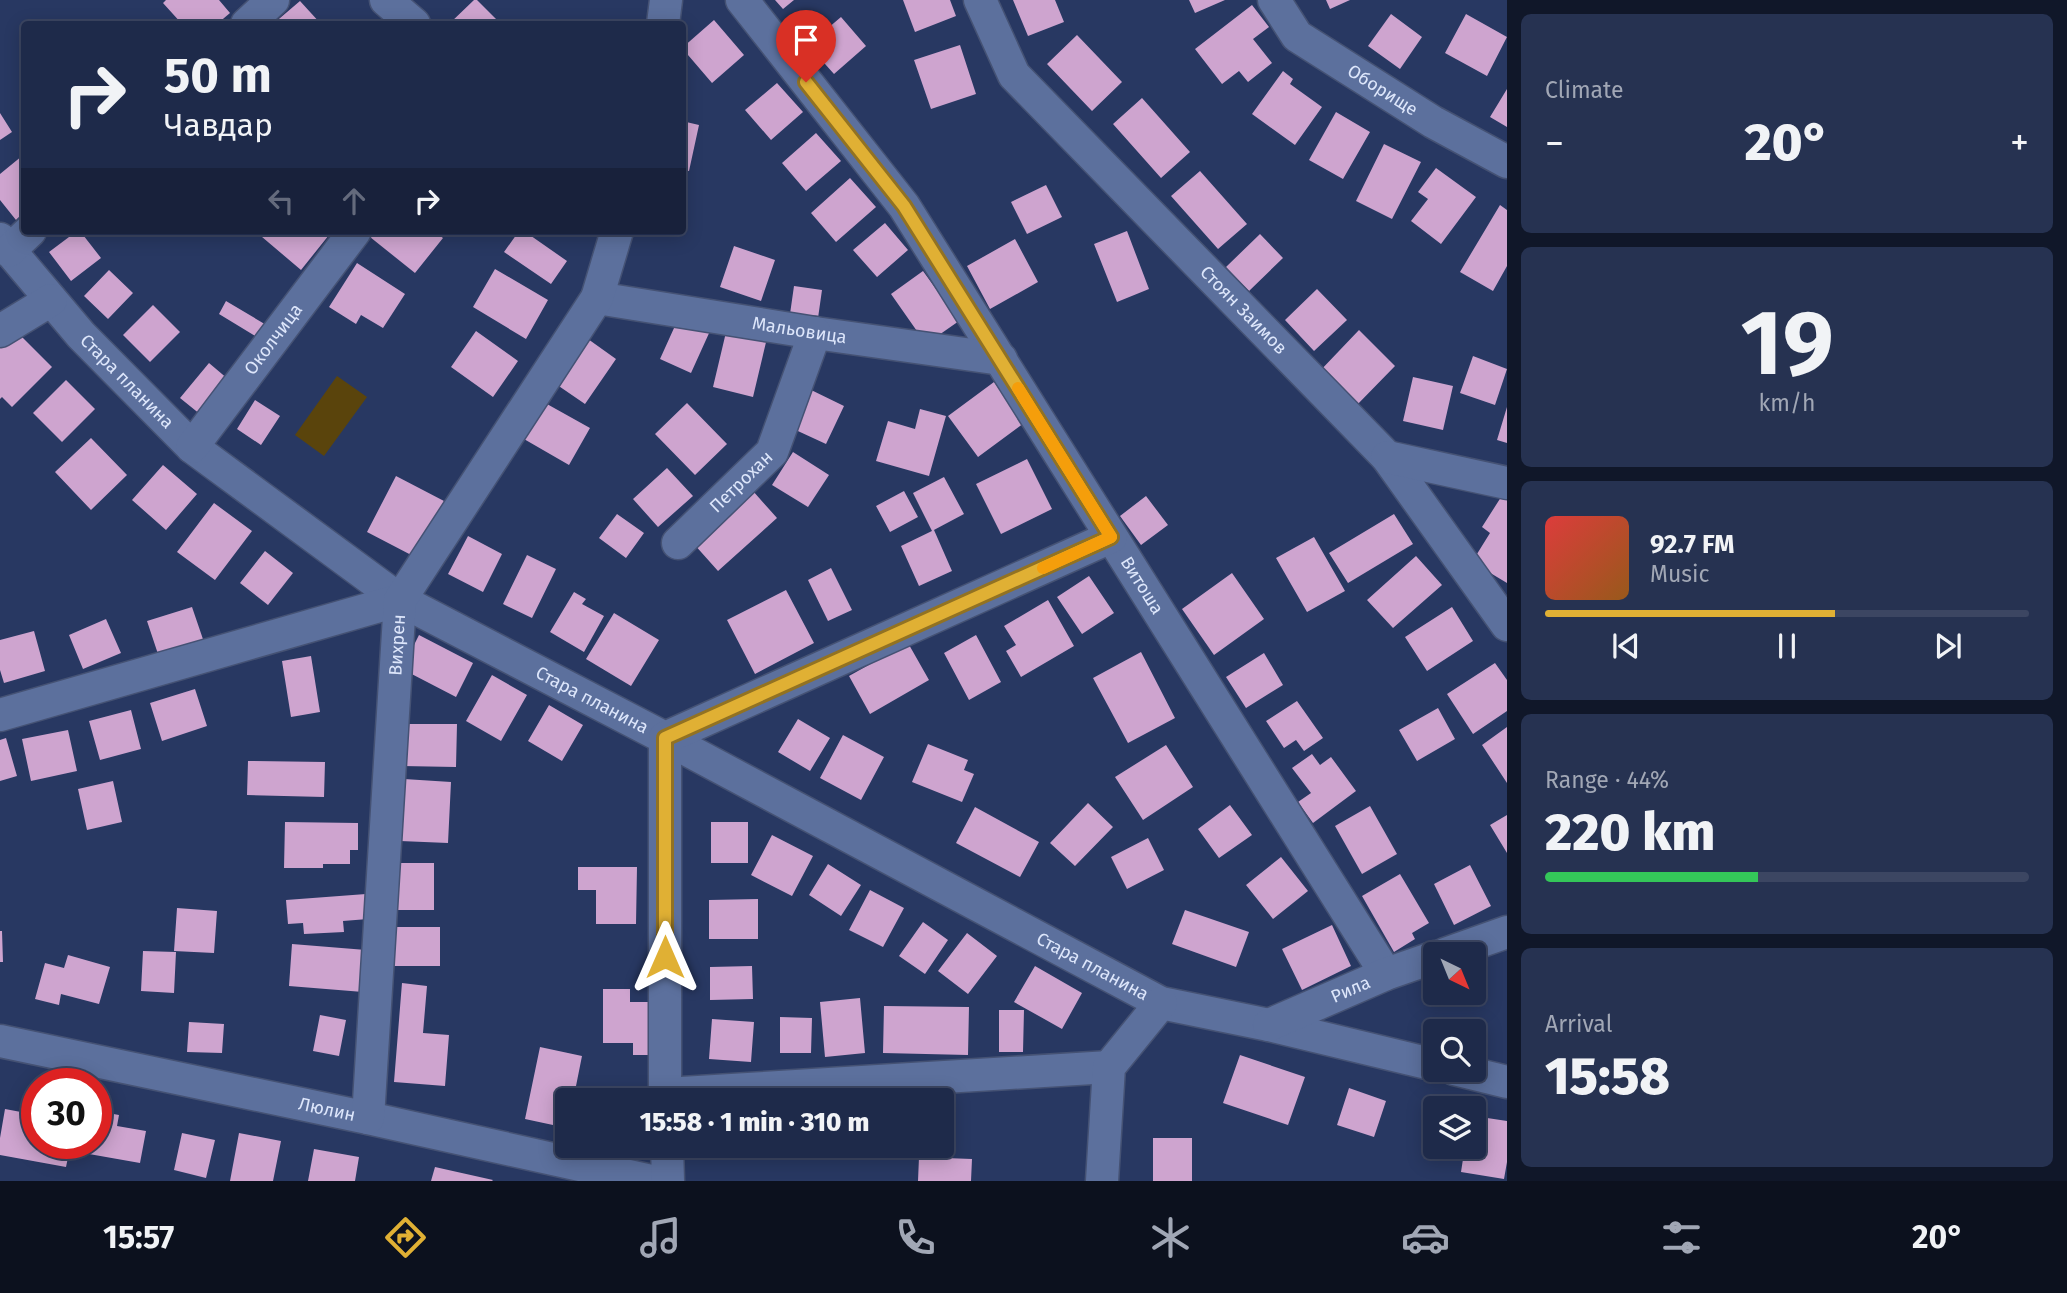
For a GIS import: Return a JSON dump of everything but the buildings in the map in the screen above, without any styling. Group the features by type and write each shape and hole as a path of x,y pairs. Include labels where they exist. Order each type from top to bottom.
{"street":[{"path":"250,21 273,0"},
{"path":"386,0 410,21"},
{"path":"663,21 666,0"},
{"name":"Витоша","path":"742,0 904,206 1386,974"},
{"name":"Стоян Заимов","path":"980,0 1014,75 1387,457 1507,625"},
{"name":"Оборище","path":"1274,0 1297,36 1433,122 1507,162"},
{"name":"Околчица","path":"192,447 352,235"},
{"name":"Вихрен","path":"368,1118 400,600 597,298 616,235"},
{"name":"Стара планина","path":"13,240 51,300 81,335 192,447 400,600 1161,1003 1269,1025 1423,1062"},
{"name":"Мальовица","path":"597,298 1000,359"},
{"path":"0,331 51,300"},
{"name":"Петрохан","path":"678,543 772,452 815,333"},
{"path":"1387,457 1507,483"},
{"path":"665,1088 665,738 1111,537"},
{"path":"0,715 400,600"},
{"path":"1479,942 1507,932"},
{"name":"Рила","path":"1269,1025 1386,974 1423,961"},
{"path":"1102,1181 1109,1067 1161,1003"},
{"name":"Люлин","path":"0,1041 652,1181"},
{"path":"798,1088 1109,1067"},
{"path":"1486,1077 1507,1082"},
{"path":"667,1158 668,1181"}],"shaded area":[{"path":"337,376 367,397 324,456 295,435"}],"slow traffic":[{"path":"1018,388 1111,537 1043,568"}],"route":[{"path":"665,957 665,738 1111,537 904,206 806,82"}]}
